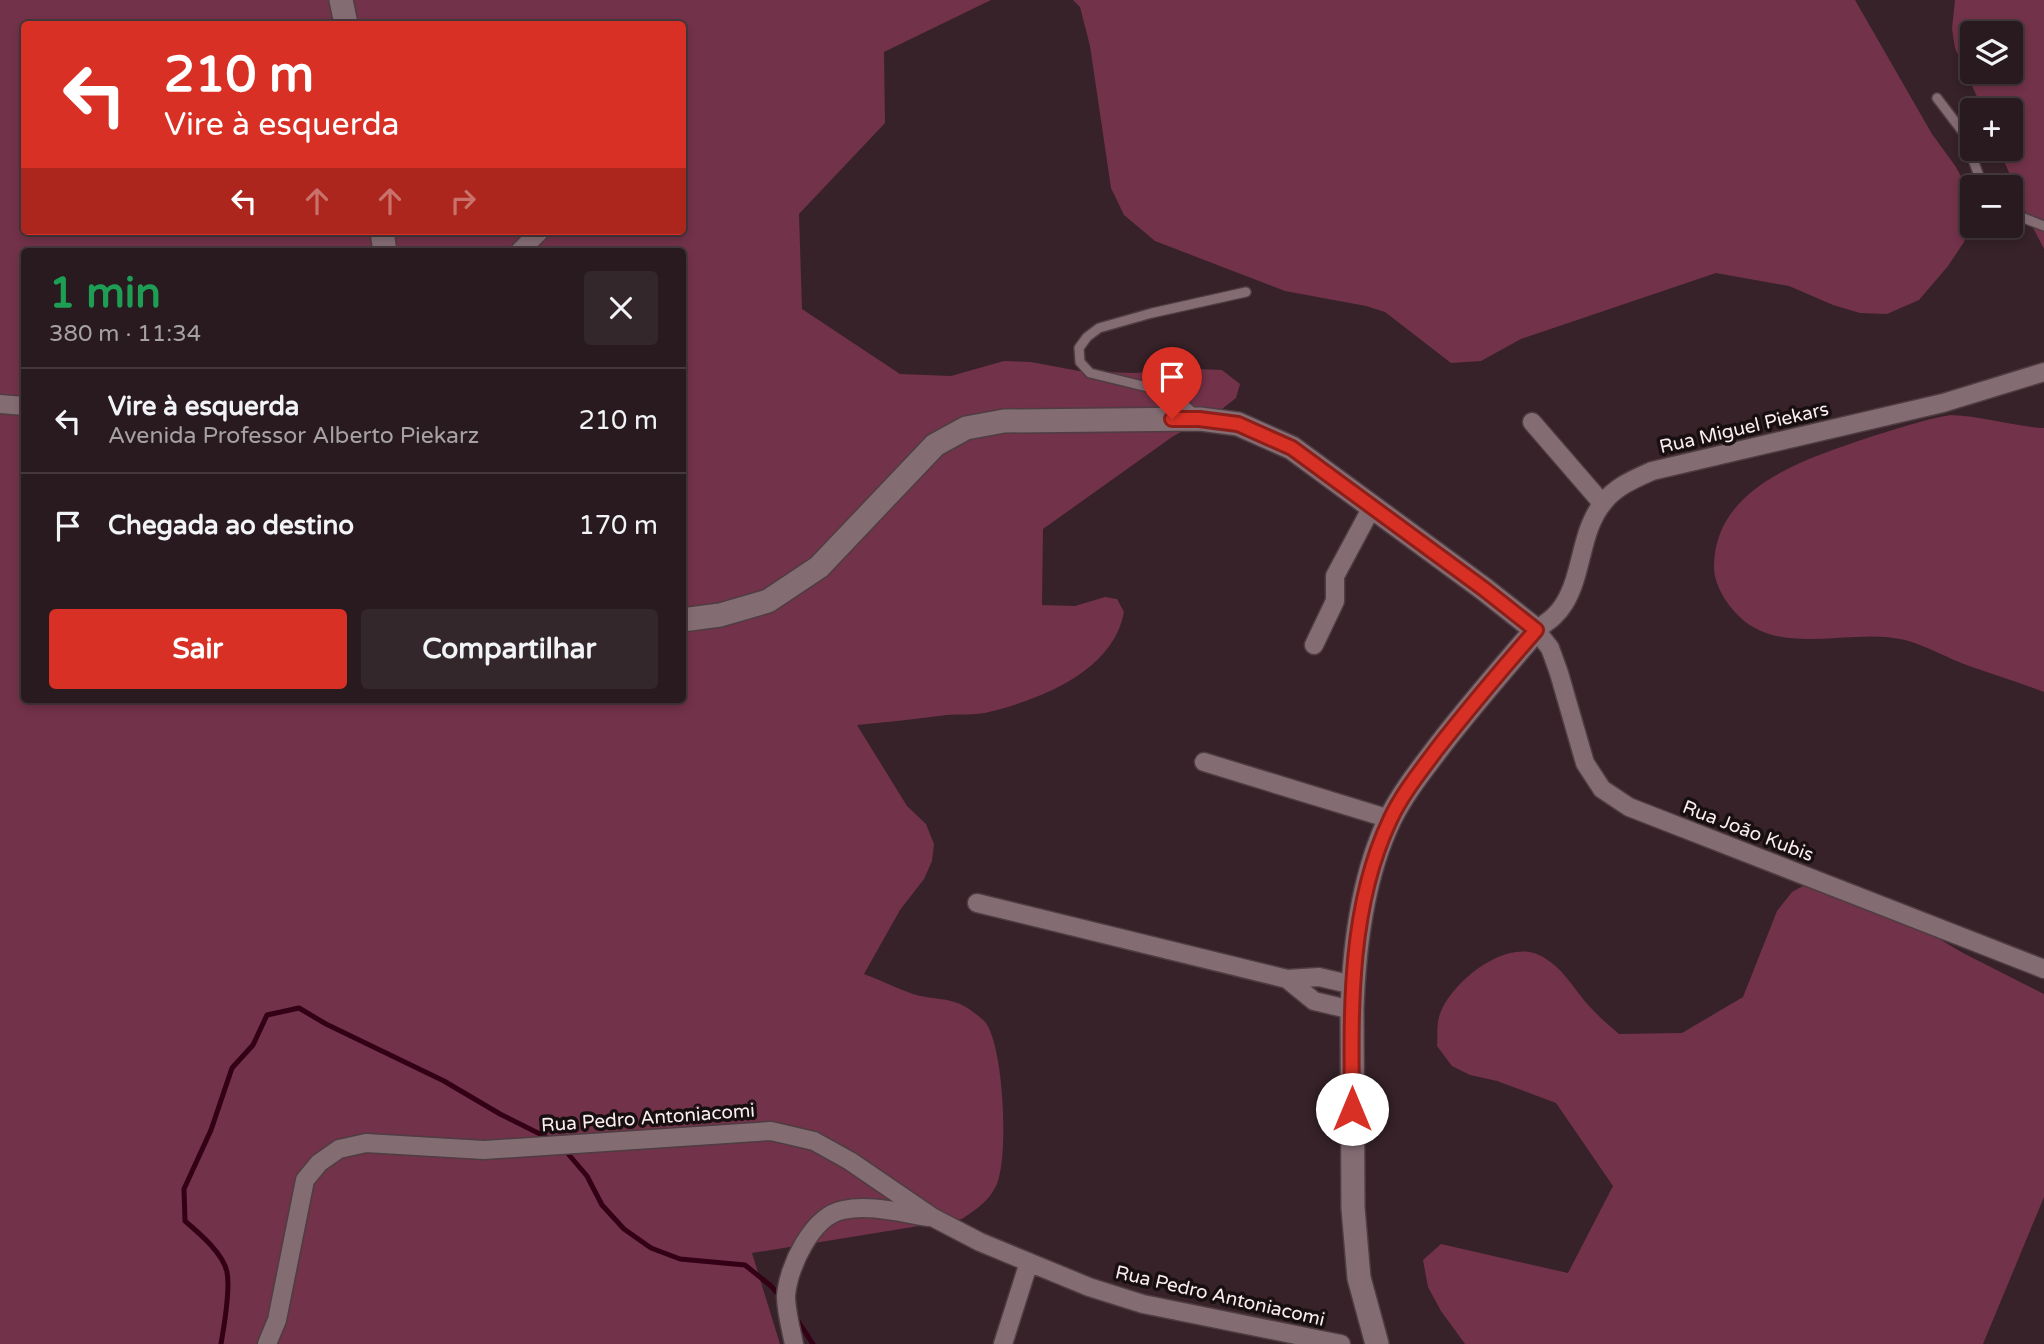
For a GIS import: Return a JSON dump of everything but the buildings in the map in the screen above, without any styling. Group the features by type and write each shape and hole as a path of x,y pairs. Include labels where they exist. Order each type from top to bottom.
{"street":[{"path":"341,0 345,21"},
{"path":"523,248 536,235"},
{"name":"Rua Miguel Piekars","path":"1536,630 1556,616 1566,603 1590,529 1602,503 1626,482 1652,471 1943,402 2044,372"},
{"path":"0,404 21,406"},
{"path":"686,619 720,615 768,601 819,567 935,445 966,428 1004,421 1199,419 1238,424 1292,448 1536,630 1409,786 1390,819 1376,854 1364,900 1352,1010 1353,1208 1359,1278 1377,1344"},
{"path":"1532,422 1602,503"},
{"path":"1314,645 1335,601 1335,576 1372,507"},
{"name":"Rua João Kubis","path":"1536,630 1550,648 1585,763 1602,789 1629,807 2044,969"},
{"path":"1204,762 1390,819"},
{"path":"976,904 1287,979 1319,977 1353,985"},
{"path":"1287,979 1314,1001 1352,1010"},
{"name":"Rua Pedro Antoniacomi","path":"267,1344 277,1320 305,1180 318,1163 339,1149 366,1143 484,1150 771,1131 814,1141 850,1161 932,1217 980,1242 1089,1287 1143,1304 1341,1344"},
{"path":"794,1344 786,1297 790,1269 808,1237 825,1218 834,1212 864,1208 932,1217"},
{"path":"1003,1344 1029,1262"}],"lane":[{"path":"1937,98 1963,132 1979,175"},
{"path":"2023,218 2044,226"},
{"path":"1199,419 1179,400 1164,391 1090,373 1080,362 1079,348 1087,337 1099,328 1246,292"}],"shaded area":[{"path":"0,0 991,0 884,52 885,123 799,214 802,309 900,374 951,376 1004,361 1031,362 1079,371 1133,373 1222,370 1240,384 1236,398 1222,409 1172,437 1043,529 1042,605 1075,606 1105,597 1117,599 1124,612 1117,633 1105,651 1089,667 1050,691 985,713 857,725 907,806 926,824 934,844 932,861 924,879 900,910 864,974 913,994 956,1002 986,1023 997,1055 1000,1077 1003,1125 1001,1167 992,1193 962,1219 752,1253 780,1344 0,1344"},
{"path":"1073,0 1855,0 1932,134 1960,175 1960,238 1965,238 1948,266 1919,300 1887,314 1860,313 1833,305 1789,286 1716,273 1521,339 1481,361 1451,363 1385,312 1285,291 1155,241 1124,215 1111,188 1090,46 1080,7"},
{"path":"1955,0 2044,0 2044,249 2023,206 2023,175 2010,175 2004,161 2023,161 2023,98 1978,98 1971,84 2023,84 2023,21 1960,21 1960,59 1952,29"},
{"path":"1951,415 2044,428 2044,692 1905,640 1868,636 1788,638 1753,627 1732,609 1717,584 1714,567 1718,540 1729,517 1745,497 1766,481 1815,457 1896,429"},
{"path":"1827,883 1885,907 1963,953 2044,994 2044,1197 1983,1344 1465,1344 1441,1311 1428,1287 1423,1260 1441,1244 1568,1273 1613,1186 1556,1103 1497,1081 1470,1075 1452,1066 1437,1046 1437,1030 1440,1014 1455,989 1467,977 1495,958 1525,952 1539,955 1555,966 1594,1011 1619,1034 1682,1033 1743,997 1777,911 1792,892 1803,886"}],"waterway":[{"path":"221,1344 227,1272 216,1251 185,1221 184,1189 211,1130 232,1068 253,1045 267,1015 299,1008 326,1024 444,1081 550,1139"},
{"path":"564,1149 587,1176 602,1205 624,1229 651,1248 680,1259 745,1265 771,1286 782,1299"},
{"path":"796,1318 813,1344"}],"route":[{"path":"1172,419 1238,424 1292,448 1536,630 1409,786 1390,819 1376,854 1364,900 1353,985 1352,1109"}]}
